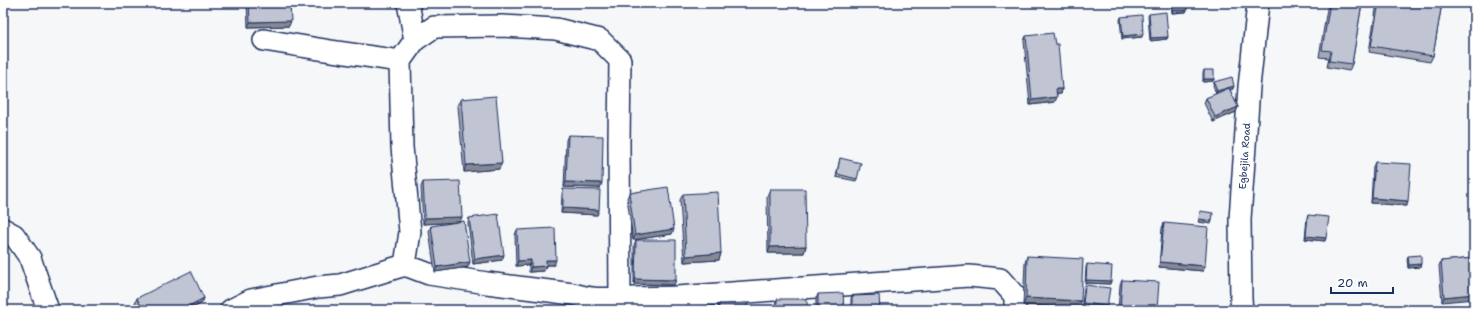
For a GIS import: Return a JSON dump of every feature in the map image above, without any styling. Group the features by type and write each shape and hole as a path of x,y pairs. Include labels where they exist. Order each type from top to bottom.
{"street":[{"path":"408,3 414,40"},
{"name":"Egbejila Road","path":"1242,310 1240,219 1249,87 1258,3"},
{"path":"405,265 410,232 402,148 400,61 414,40 434,27 502,26 556,29 600,40 620,60 620,299"},
{"path":"264,40 400,61"},
{"path":"3,229 14,235 30,258 48,310"},
{"path":"231,310 251,300 318,287 340,285 405,265 429,274 573,294 603,300 677,297 969,276 1000,279 1016,296 1015,310"}],"building":[{"path":"249,3 290,3 291,21 250,22"},
{"path":"1172,3 1186,3 1187,10 1173,10"},
{"path":"1330,3 1362,3 1352,64 1329,61 1331,51 1322,50"},
{"path":"1379,3 1442,3 1433,56 1371,46"},
{"path":"1166,12 1168,37 1151,38 1149,14"},
{"path":"1142,15 1143,34 1123,36 1121,17"},
{"path":"1053,33 1055,44 1058,44 1062,89 1056,89 1057,97 1032,100 1026,36"},
{"path":"1204,70 1214,70 1214,79 1204,79"},
{"path":"1232,77 1234,86 1217,91 1214,82"},
{"path":"1229,88 1238,107 1215,117 1206,98"},
{"path":"496,96 502,163 466,165 461,99"},
{"path":"568,135 603,136 602,183 566,182"},
{"path":"840,158 861,163 857,179 837,174"},
{"path":"1375,162 1411,164 1408,201 1372,198"},
{"path":"460,181 462,217 425,218 423,182"},
{"path":"668,187 674,229 635,235 629,193"},
{"path":"563,189 600,190 599,210 563,208"},
{"path":"770,189 805,189 806,246 770,247"},
{"path":"718,192 721,253 686,256 683,194"},
{"path":"1200,211 1213,213 1212,221 1199,219"},
{"path":"498,214 504,255 475,259 469,218"},
{"path":"1308,215 1329,217 1326,238 1306,236"},
{"path":"464,221 470,262 437,267 431,226"},
{"path":"1164,223 1208,227 1205,266 1160,262"},
{"path":"555,228 556,260 546,260 546,266 531,267 531,260 518,261 517,230"},
{"path":"636,240 676,240 676,280 635,279"},
{"path":"1421,255 1421,264 1409,265 1408,256"},
{"path":"1027,256 1083,259 1081,301 1026,298"},
{"path":"1474,258 1474,294 1444,297 1441,261"},
{"path":"1087,264 1112,266 1111,281 1086,280"},
{"path":"191,271 204,298 181,310 143,310 137,298"},
{"path":"1122,280 1159,282 1157,310 1120,310"},
{"path":"1085,285 1110,288 1107,306 1083,303"},
{"path":"843,293 844,310 818,310 818,294"},
{"path":"879,295 880,310 852,310 852,296"},
{"path":"777,299 807,299 807,310 777,310"},
{"path":"747,303 747,310 719,310 719,304"}]}
